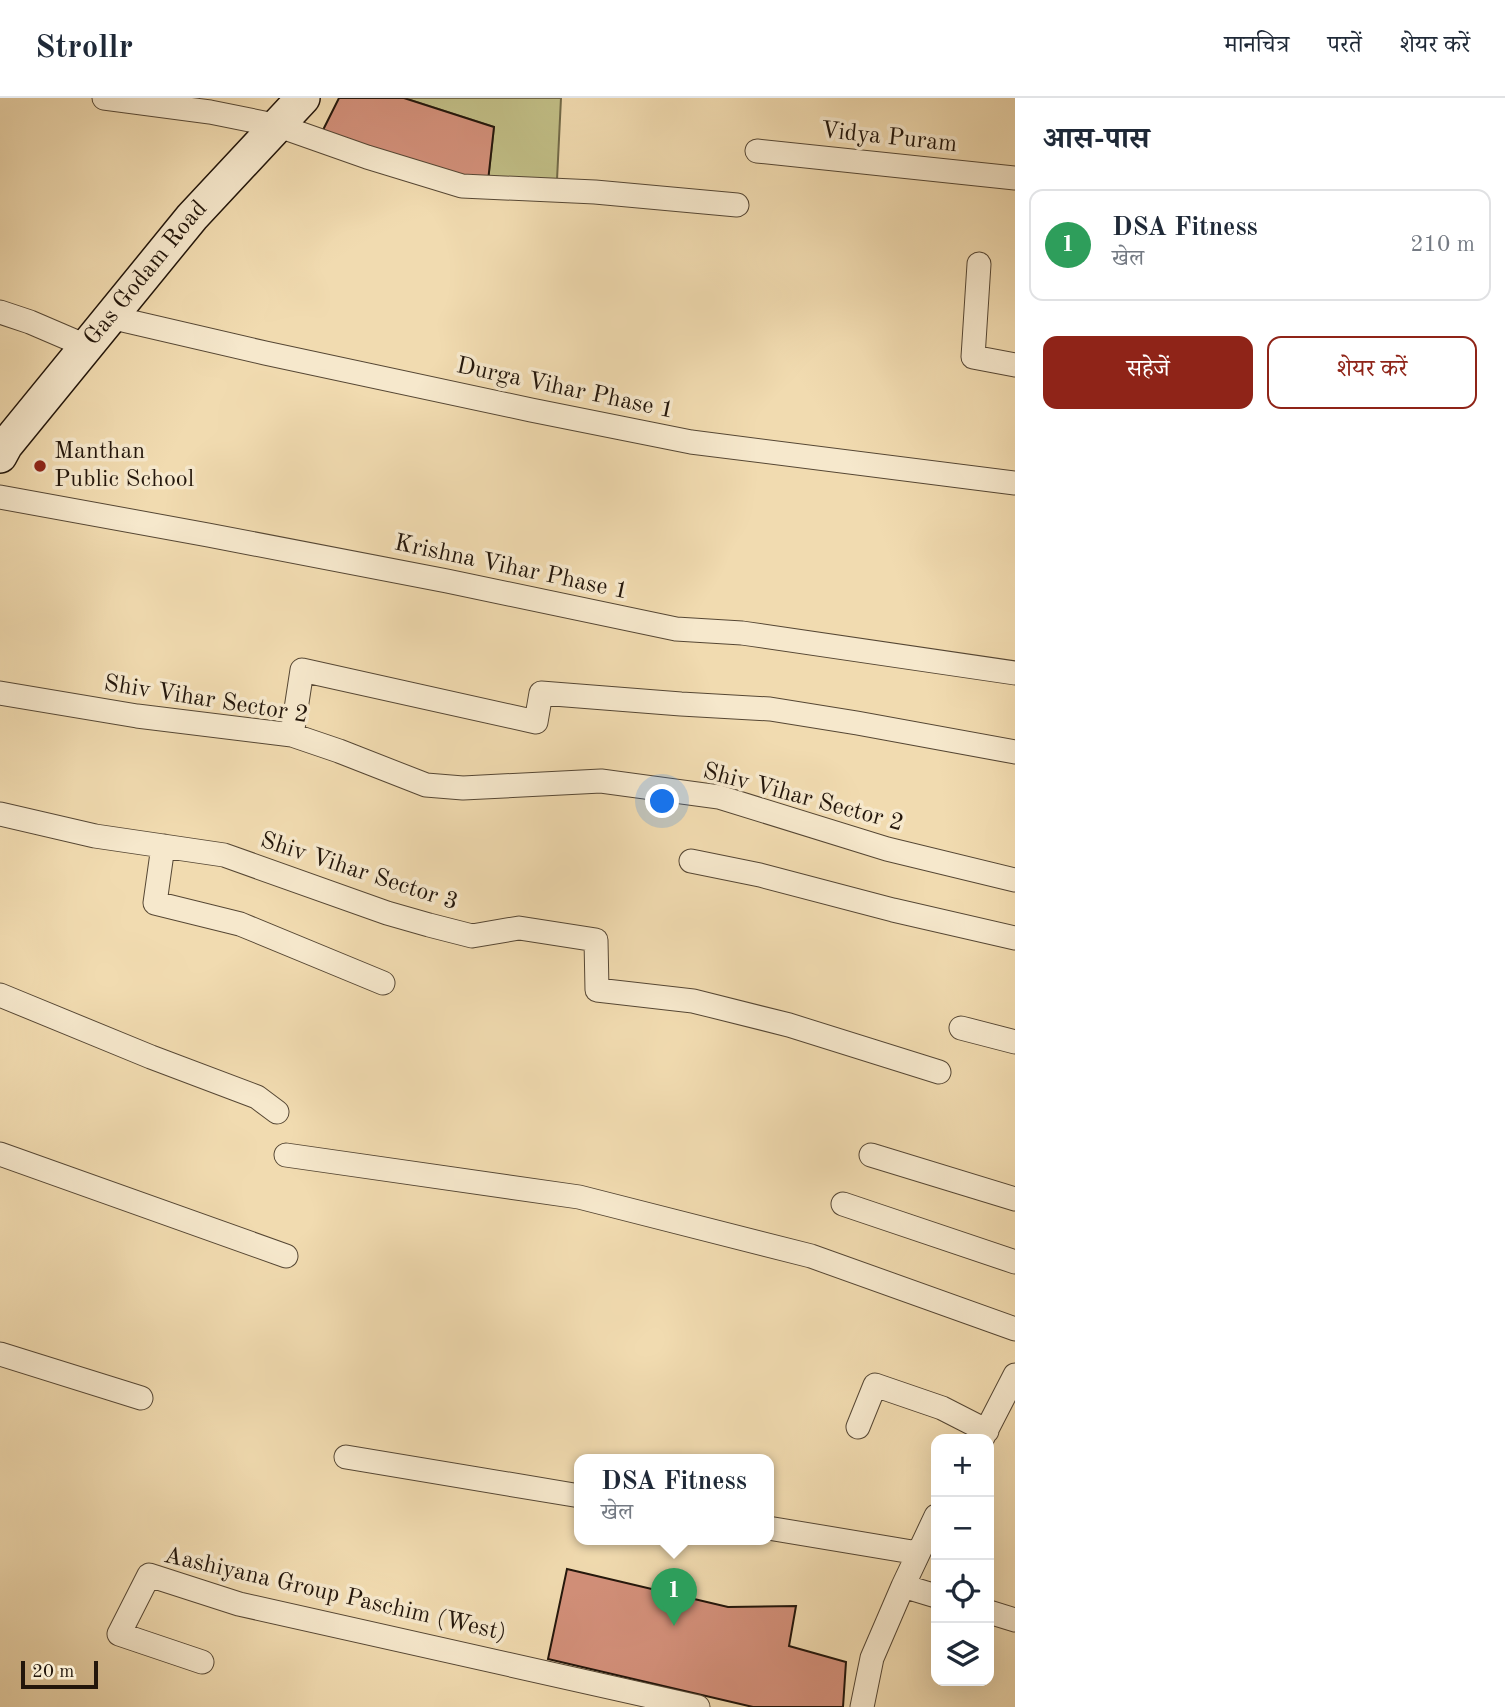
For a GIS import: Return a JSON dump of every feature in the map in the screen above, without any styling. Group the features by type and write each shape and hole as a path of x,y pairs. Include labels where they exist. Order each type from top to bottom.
{"main road":[{"name":"Gas Godam Road","path":"2,448 192,217 303,98"}],"street":[{"path":"104,98 210,112 279,126 462,186 595,192 737,205"},
{"name":"Vidya Puram","path":"757,151 1015,178"},
{"path":"979,264 973,357 1015,365"},
{"path":"0,312 86,346"},
{"name":"Durga Vihar Phase 1","path":"110,317 265,353 691,442 1015,483"},
{"name":"Krishna Vihar Phase 1","path":"0,497 447,581 676,629 742,633 1015,673"},
{"path":"292,735 302,670 536,722 541,693 770,709 1015,752"},
{"name":"Shiv Vihar Sector 2","path":"0,693 137,716 292,735 426,785 463,788 601,781 719,797 887,849 1015,880"},
{"name":"Shiv Vihar Sector 3","path":"0,814 95,836 224,855 387,913 472,936 519,928 596,940 597,990 692,1001 789,1025 939,1072"},
{"path":"163,846 156,903 240,925 383,983"},
{"path":"691,861 760,875 1015,938"},
{"path":"0,995 257,1097 277,1112"},
{"path":"961,1028 1015,1042"},
{"path":"0,1154 285,1256"},
{"path":"872,1155 1015,1199"},
{"path":"286,1156 579,1197 811,1256 1015,1329"},
{"path":"843,1204 1015,1262"},
{"path":"0,1354 141,1398"},
{"path":"985,1434 1008,1403 1015,1375"},
{"path":"858,1427 876,1385 942,1408 982,1434"},
{"path":"346,1457 574,1495"},
{"path":"862,1707 872,1658 931,1526"},
{"path":"774,1529 918,1553"},
{"name":"Aashiyana Group Paschim (West)","path":"202,1662 119,1634 149,1575 239,1604 698,1707"},
{"path":"902,1586 931,1595"},
{"path":"994,1614 1015,1620"}],"shaded area":[{"path":"404,98 561,98 557,180 488,181 494,127"}],"building":[{"path":"339,98 404,98 494,127 488,181 463,179 322,132"},
{"path":"567,1569 728,1607 796,1606 789,1646 846,1662 843,1707 753,1707 548,1659"}],"place":[{"name":"Manthan Public School","path":"40,466"},
{"name":"DSA Fitness","path":"674,1626"}]}
